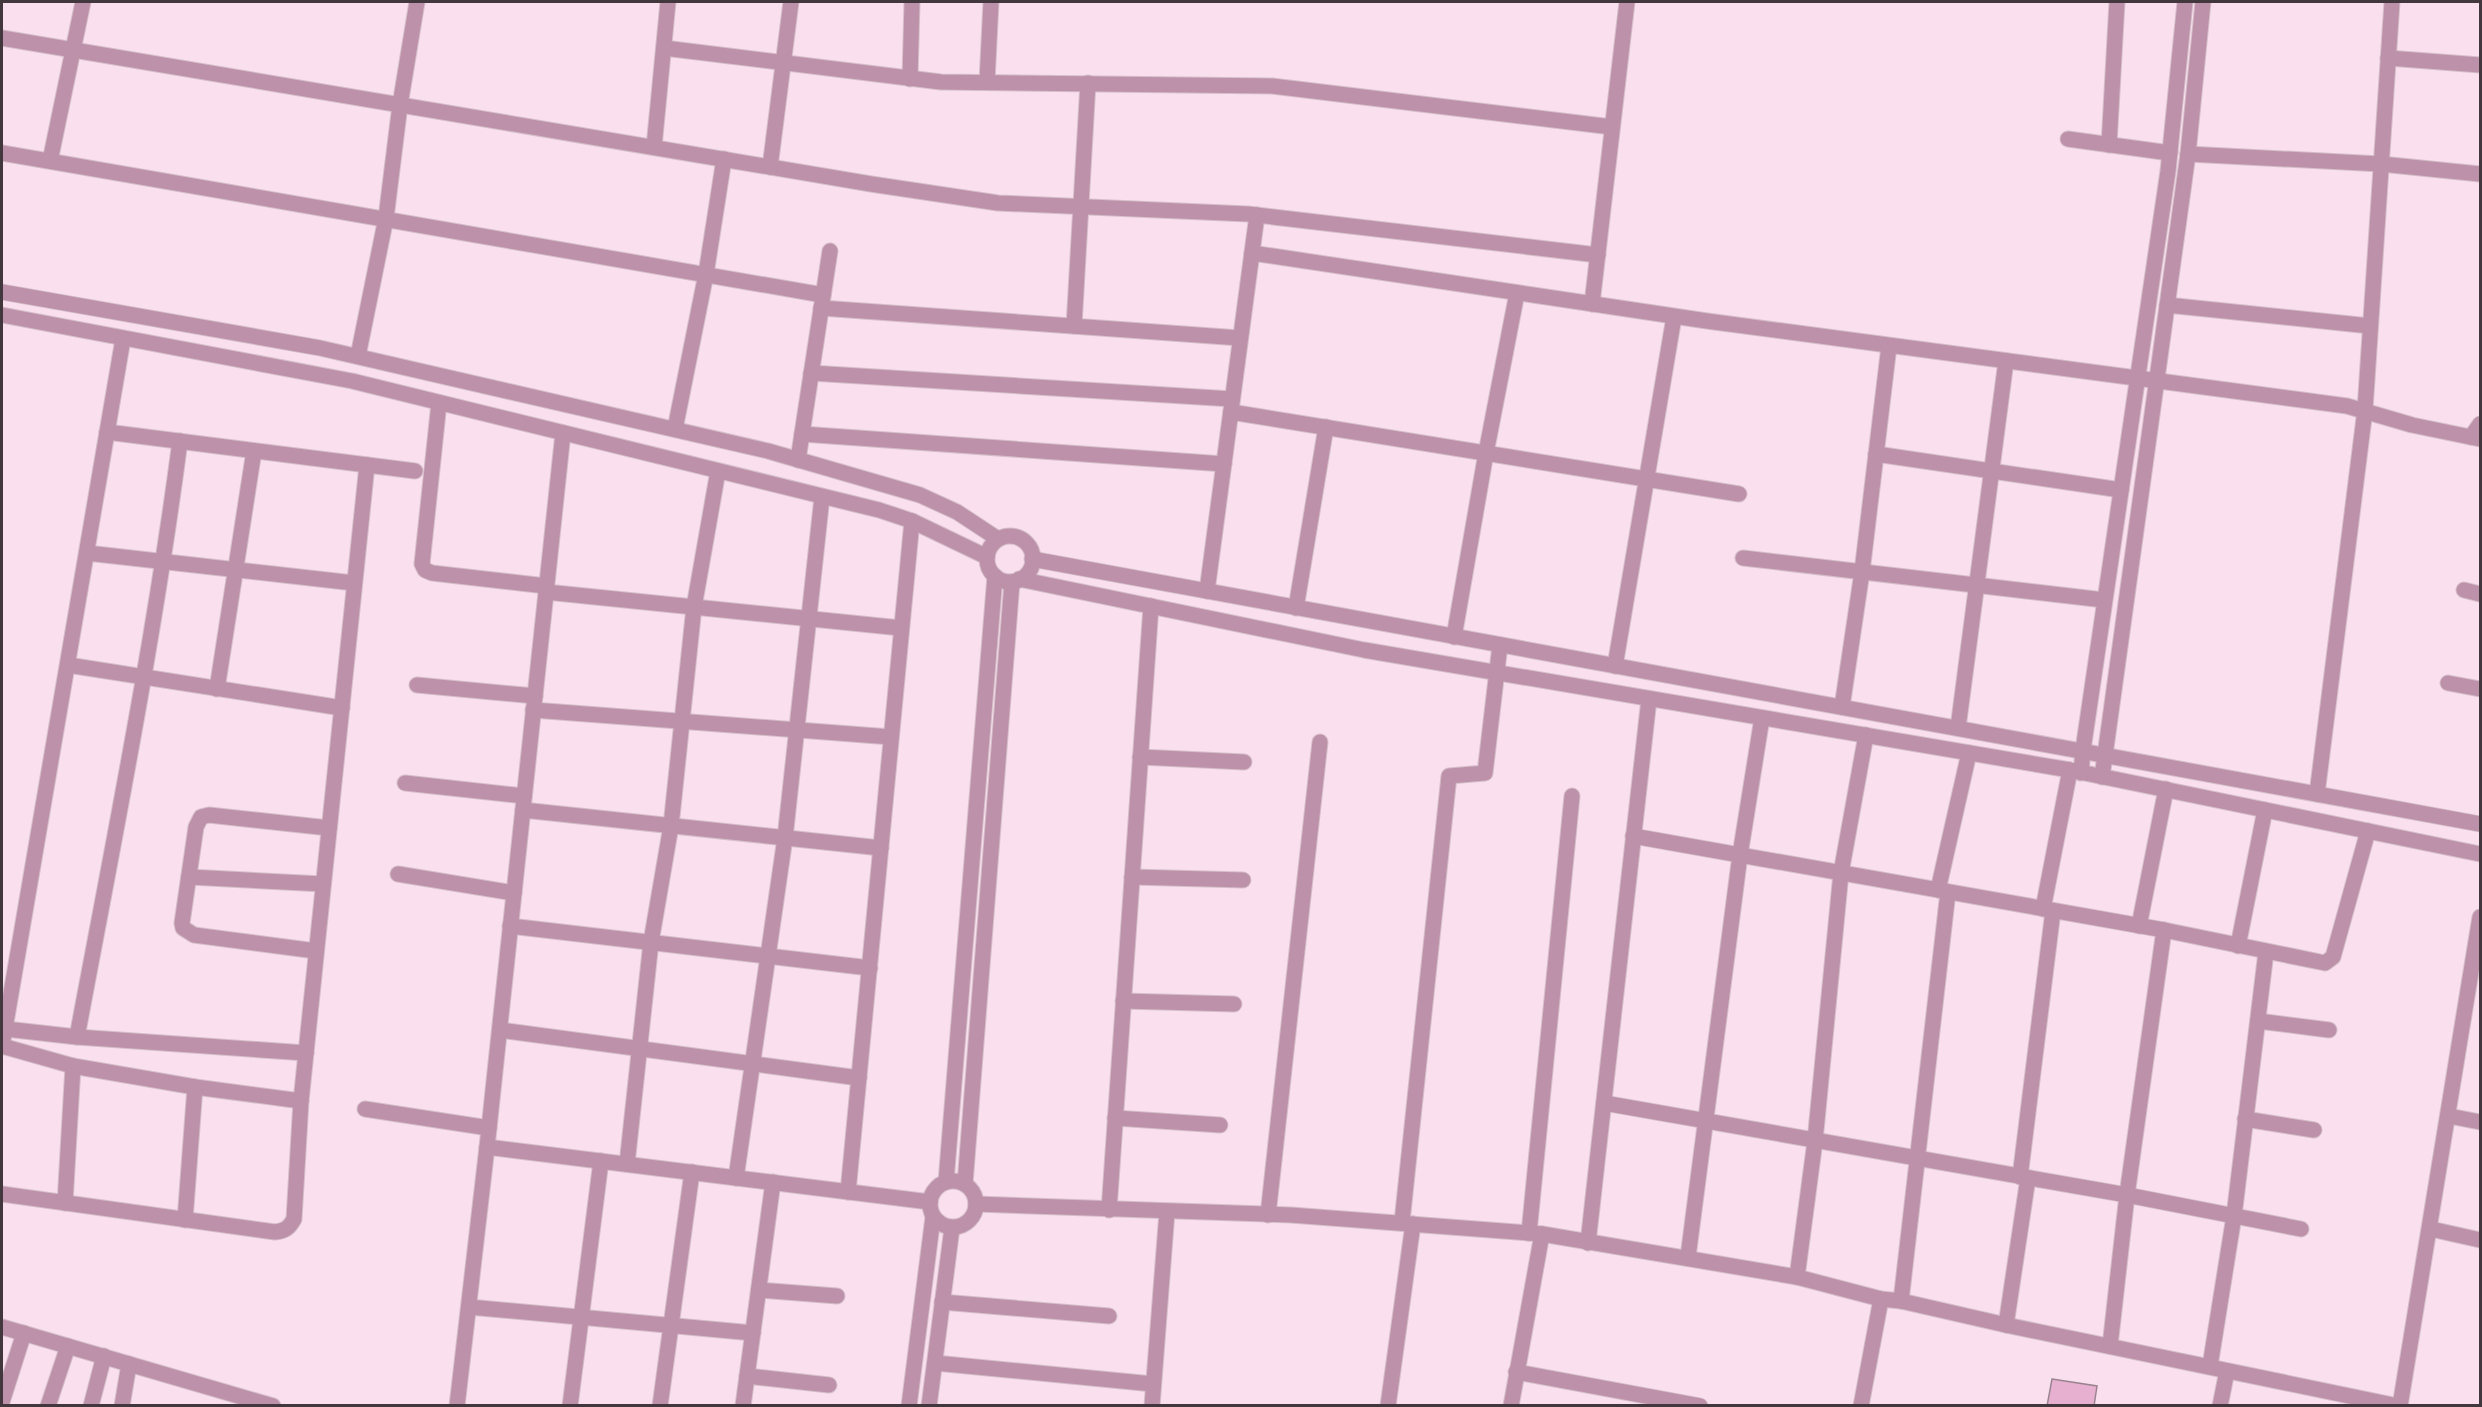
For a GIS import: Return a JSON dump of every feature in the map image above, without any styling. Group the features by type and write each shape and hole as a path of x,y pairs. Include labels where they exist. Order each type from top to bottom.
{"street":[{"path":"50,161 83,2"},
{"path":"358,356 386,218 400,105 417,2"},
{"path":"654,147 668,2"},
{"path":"770,167 791,2"},
{"path":"910,79 912,2"},
{"path":"987,82 991,2"},
{"path":"1592,304 1627,2"},
{"path":"2109,144 2117,2"},
{"path":"2006,1325 2024,1177 2048,910 2076,772 2083,750 2170,153 2185,2"},
{"path":"2102,777 2188,154 2203,2"},
{"path":"2317,794 2365,410 2392,2"},
{"path":"2,38 998,203 1257,215 1598,255"},
{"path":"664,48 910,79 1272,86 1612,127"},
{"path":"2388,58 2481,65"},
{"path":"1074,326 1088,83"},
{"path":"2068,139 2170,153"},
{"path":"2,153 706,274 822,302 1074,326 1240,338"},
{"path":"2188,154 2480,169"},
{"path":"675,429 706,274 724,159"},
{"path":"1207,591 1257,215"},
{"path":"798,460 830,251"},
{"path":"1252,253 1889,346 2347,405 2412,425 2476,438 2481,424"},
{"path":"2,292 358,356 675,429 798,460 920,495 957,512 998,538"},
{"path":"1454,637 1517,293"},
{"path":"2167,305 2370,326"},
{"path":"2,315 352,381 822,496 912,521 987,557"},
{"path":"1614,666 1674,316"},
{"path":"123,339 2,1046 73,1066 195,1087 301,1101"},
{"path":"1842,708 1862,572 1889,346"},
{"path":"1958,728 2006,361"},
{"path":"811,373 1232,406 1326,427 1739,494"},
{"path":"439,403 422,564 425,570 432,573 546,589 694,607 902,628"},
{"path":"1296,608 1326,427"},
{"path":"107,432 415,471"},
{"path":"457,1406 500,1030 563,433"},
{"path":"802,434 1224,464"},
{"path":"77,1037 144,677 164,561 180,441"},
{"path":"217,688 254,451"},
{"path":"1876,454 2121,490"},
{"path":"2,1194 275,1232 283,1232 290,1227 296,1210 301,1101 367,465"},
{"path":"627,1164 651,942 671,825 694,607 718,471"},
{"path":"736,1178 785,838 822,496"},
{"path":"848,1192 912,521"},
{"path":"965,1184 1016,581 1030,569 1032,559 1030,548 1020,538 1005,536 998,538 987,557 988,565 995,576 1004,581 1016,581 1151,606 1364,650 2076,772 2481,854"},
{"path":"87,553 354,582"},
{"path":"1743,558 2104,600"},
{"path":"1032,559 2481,824"},
{"path":"946,1182 995,576"},
{"path":"2464,590 2481,594"},
{"path":"1109,1210 1151,606"},
{"path":"1388,1406 1449,776 1485,773 1500,645"},
{"path":"68,665 342,708"},
{"path":"2448,683 2481,689"},
{"path":"417,685 534,703 682,721 891,737"},
{"path":"1588,1243 1649,699"},
{"path":"1688,1257 1740,855 1762,718"},
{"path":"1797,1277 1815,1141 1841,873 1866,735"},
{"path":"1269,1215 1320,742"},
{"path":"1901,1301 1919,1159 1943,891 1969,753"},
{"path":"1140,758 1244,762"},
{"path":"405,783 671,825 881,848"},
{"path":"2139,926 2166,789"},
{"path":"1511,1406 1536,1233 1572,796"},
{"path":"2238,946 2265,810"},
{"path":"316,951 187,932 182,923 196,827 201,817 209,815 329,828"},
{"path":"1634,836 2164,930 2319,962 2330,961 2333,957 2368,831"},
{"path":"398,874 514,893"},
{"path":"189,877 323,884"},
{"path":"1132,877 1243,880"},
{"path":"976,1204 1269,1215 1536,1233 1797,1277 1881,1299 1901,1301 2006,1325 2399,1406 2449,1116 2474,1008 2481,917"},
{"path":"510,926 870,968"},
{"path":"2110,1346 2127,1195 2164,930"},
{"path":"2210,1366 2234,1216 2266,952"},
{"path":"1123,1002 1234,1004"},
{"path":"2258,1021 2329,1030"},
{"path":"6,1029 77,1037 306,1053"},
{"path":"500,1030 859,1078"},
{"path":"65,1203 73,1066"},
{"path":"185,1220 195,1087"},
{"path":"1604,1103 2127,1195 2301,1229"},
{"path":"365,1109 489,1128"},
{"path":"2449,1116 2481,1122"},
{"path":"1115,1118 1220,1125"},
{"path":"2246,1119 2314,1130"},
{"path":"487,1147 848,1192 931,1209 944,1226 952,1228 966,1224 975,1211 976,1204 971,1189 965,1184 958,1181 946,1182 936,1188 931,1209 909,1406"},
{"path":"570,1406 601,1161"},
{"path":"660,1406 692,1172"},
{"path":"743,1406 773,1182"},
{"path":"1152,1406 1167,1212"},
{"path":"929,1406 952,1228"},
{"path":"2431,1229 2481,1240"},
{"path":"759,1290 837,1296"},
{"path":"1861,1406 1881,1299"},
{"path":"942,1302 1109,1316"},
{"path":"469,1306 753,1333"},
{"path":"2,1327 273,1406"},
{"path":"2,1402 24,1333"},
{"path":"48,1406 68,1346"},
{"path":"91,1406 104,1356"},
{"path":"935,1363 1153,1384"},
{"path":"122,1406 129,1364"},
{"path":"1516,1371 1700,1406"},
{"path":"2220,1406 2227,1371"},
{"path":"747,1376 829,1385"}],"building":[{"path":"2052,1379 2097,1386 2094,1406 2047,1406"}]}
